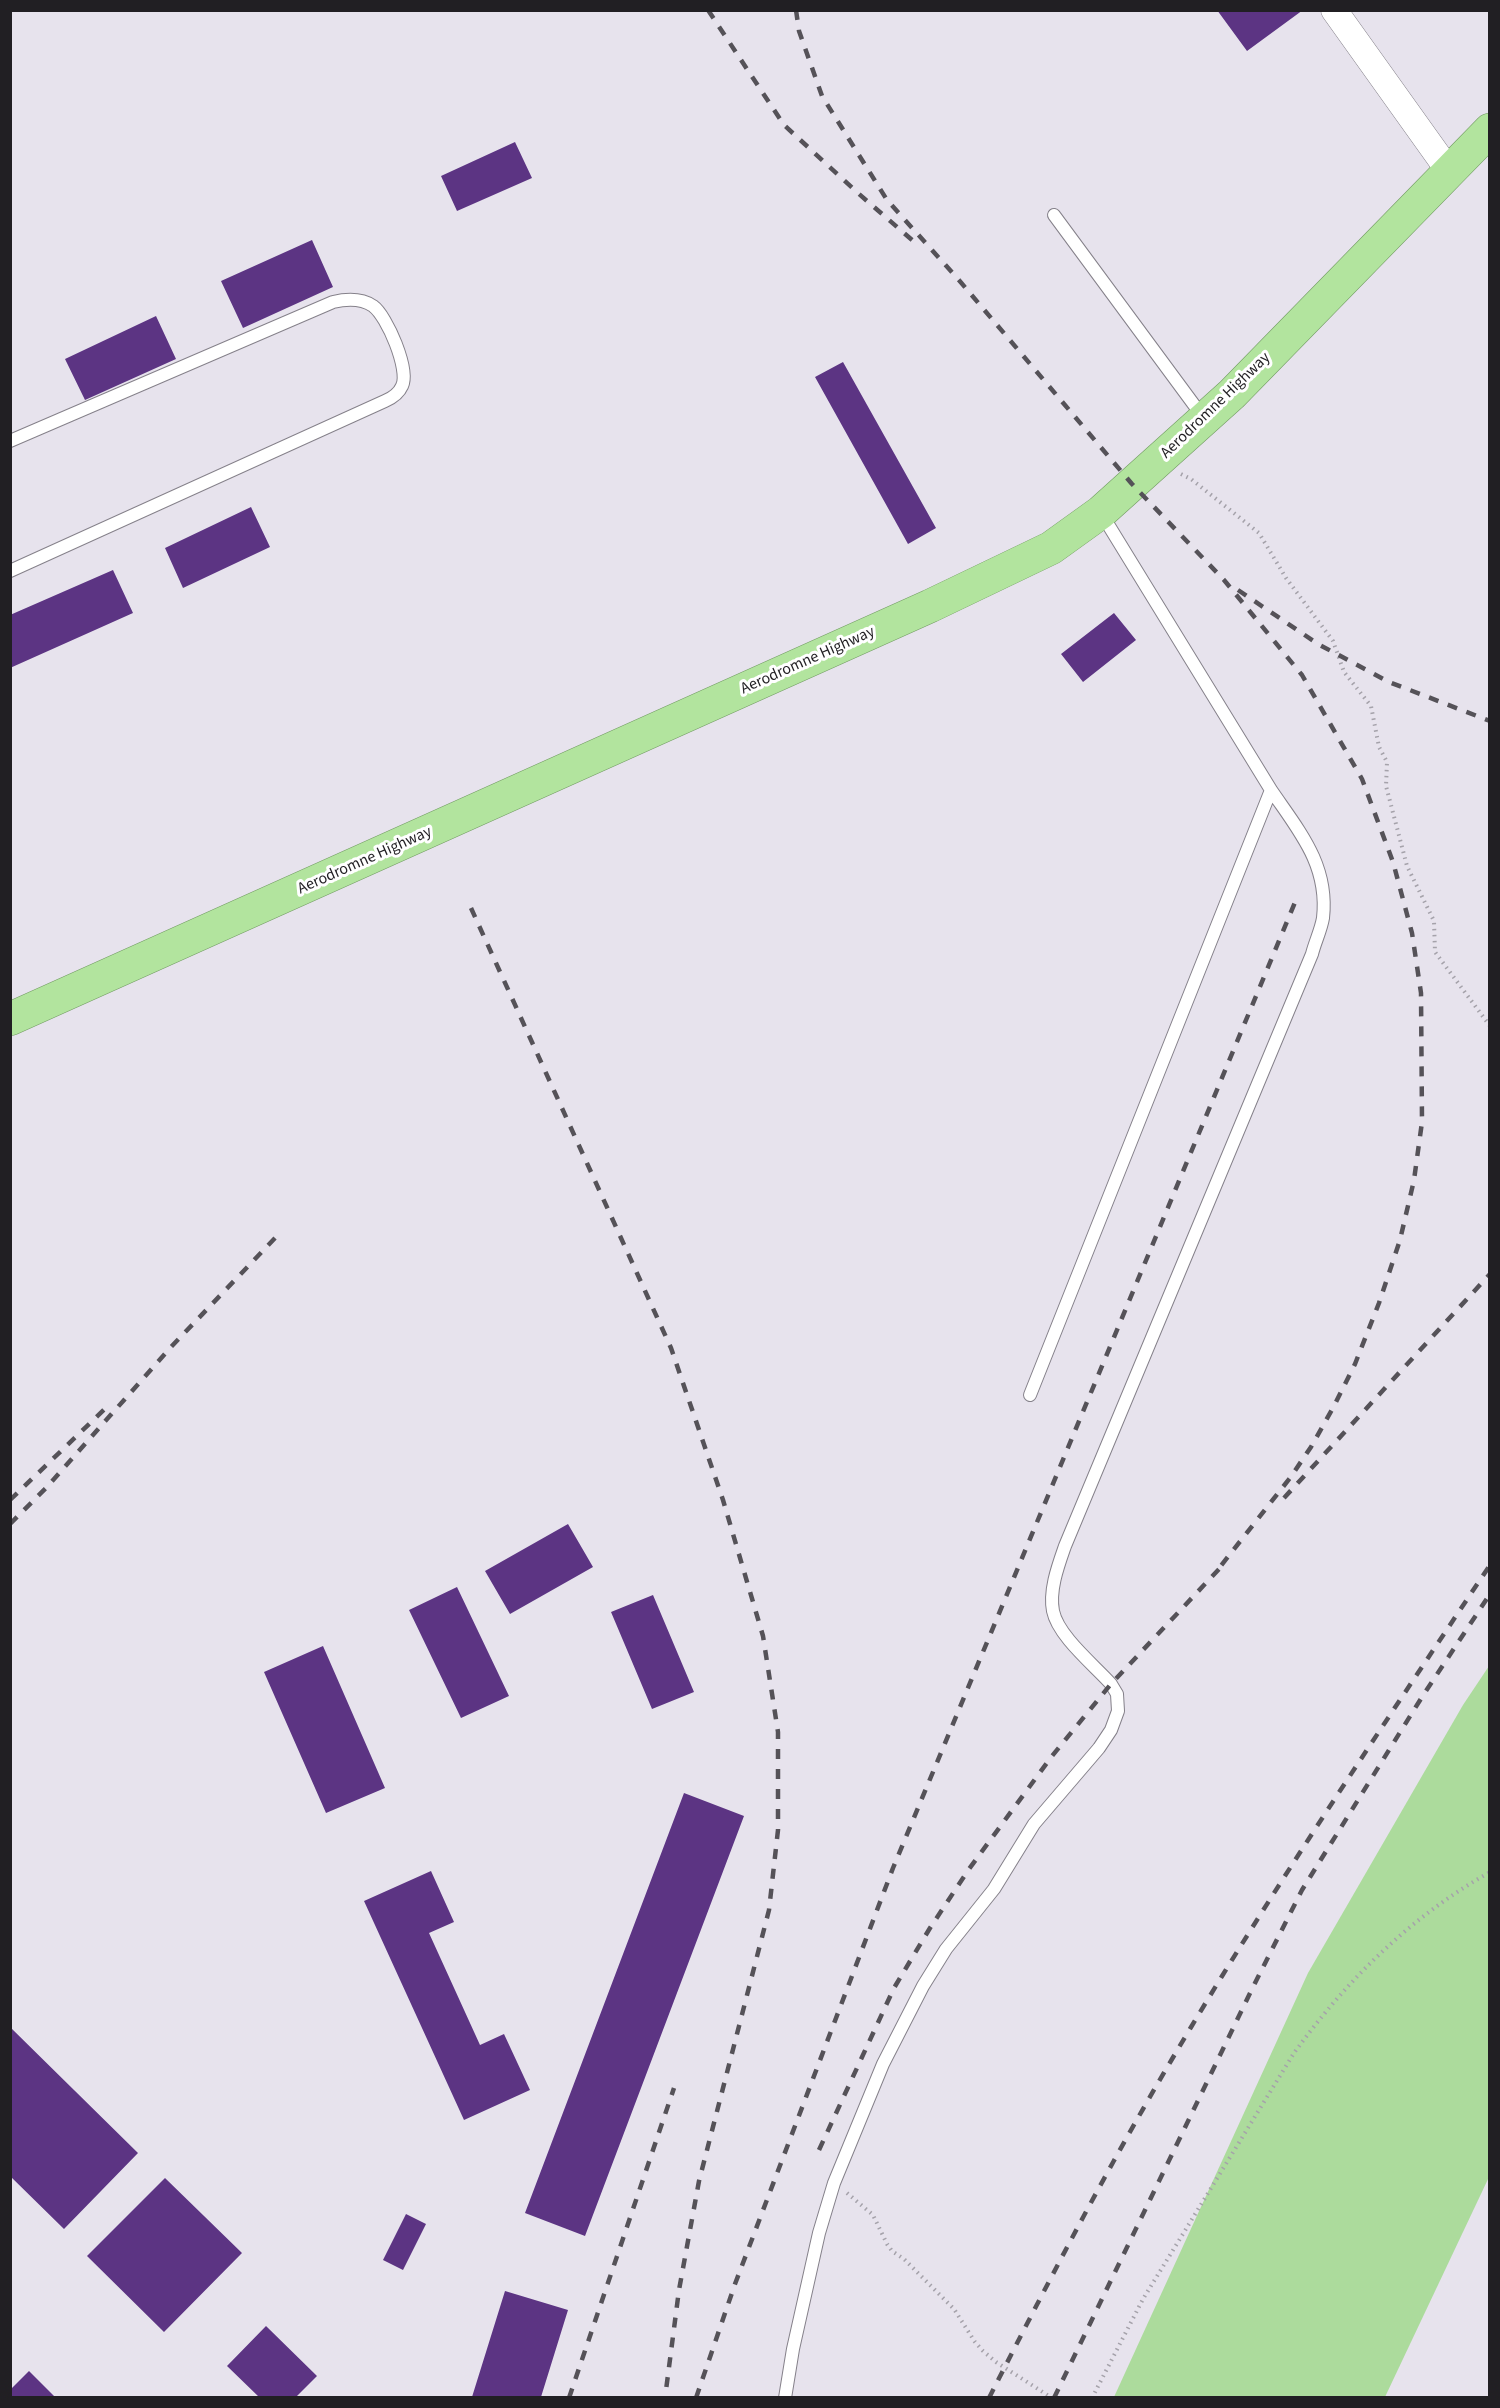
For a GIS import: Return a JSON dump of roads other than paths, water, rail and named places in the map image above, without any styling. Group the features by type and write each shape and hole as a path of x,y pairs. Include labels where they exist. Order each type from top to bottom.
{"highway":[{"name":"Aerodromne Highway","path":"10,1019 930,606 1050,548 1101,512 1205,420 1490,130"}],"street":[{"path":"1334,10 1449,171"}],"lane":[{"path":"1054,215 1205,420"},
{"path":"10,441 333,302 346,299 360,300 373,306 383,316 404,367 405,379 402,388 385,401 10,571"},
{"path":"785,2397 797,2328 819,2233 834,2183 883,2064 923,1986 946,1949 994,1889 1034,1824 1100,1748 1111,1730 1118,1711 1117,1694 1112,1684 1061,1631 1053,1612 1052,1597 1058,1569 1068,1537 1312,954 1323,918 1323,879 1304,837 1271,790 1101,512"},
{"path":"1030,1395 1271,790"}],"railway":[{"path":"708,10 784,125 919,246"},
{"path":"796,10 799,31 822,96 887,200 958,279 1132,484 1224,580 1302,675 1362,779 1393,862 1412,933 1421,993 1422,1122 1414,1180 1400,1240 1355,1364 1334,1406 1290,1478 1216,1572"},
{"path":"1238,590 1318,644 1389,682 1490,721"},
{"path":"696,2398 735,2284 893,1868 1296,900"},
{"path":"471,908 671,1348 723,1500 763,1636 778,1732 778,1830 769,1910 699,2181 679,2290 665,2398"},
{"path":"10,1524 46,1488 171,1347 276,1237"},
{"path":"1284,1498 1490,1274"},
{"path":"10,1500 110,1404"},
{"path":"989,2398 1092,2200 1197,2017 1320,1822 1490,1565"},
{"path":"819,2150 894,1988 969,1869 1052,1756 1111,1684 1221,1567"},
{"path":"1054,2398 1302,1890 1422,1697 1490,1594"},
{"path":"569,2398 674,2088"}]}
